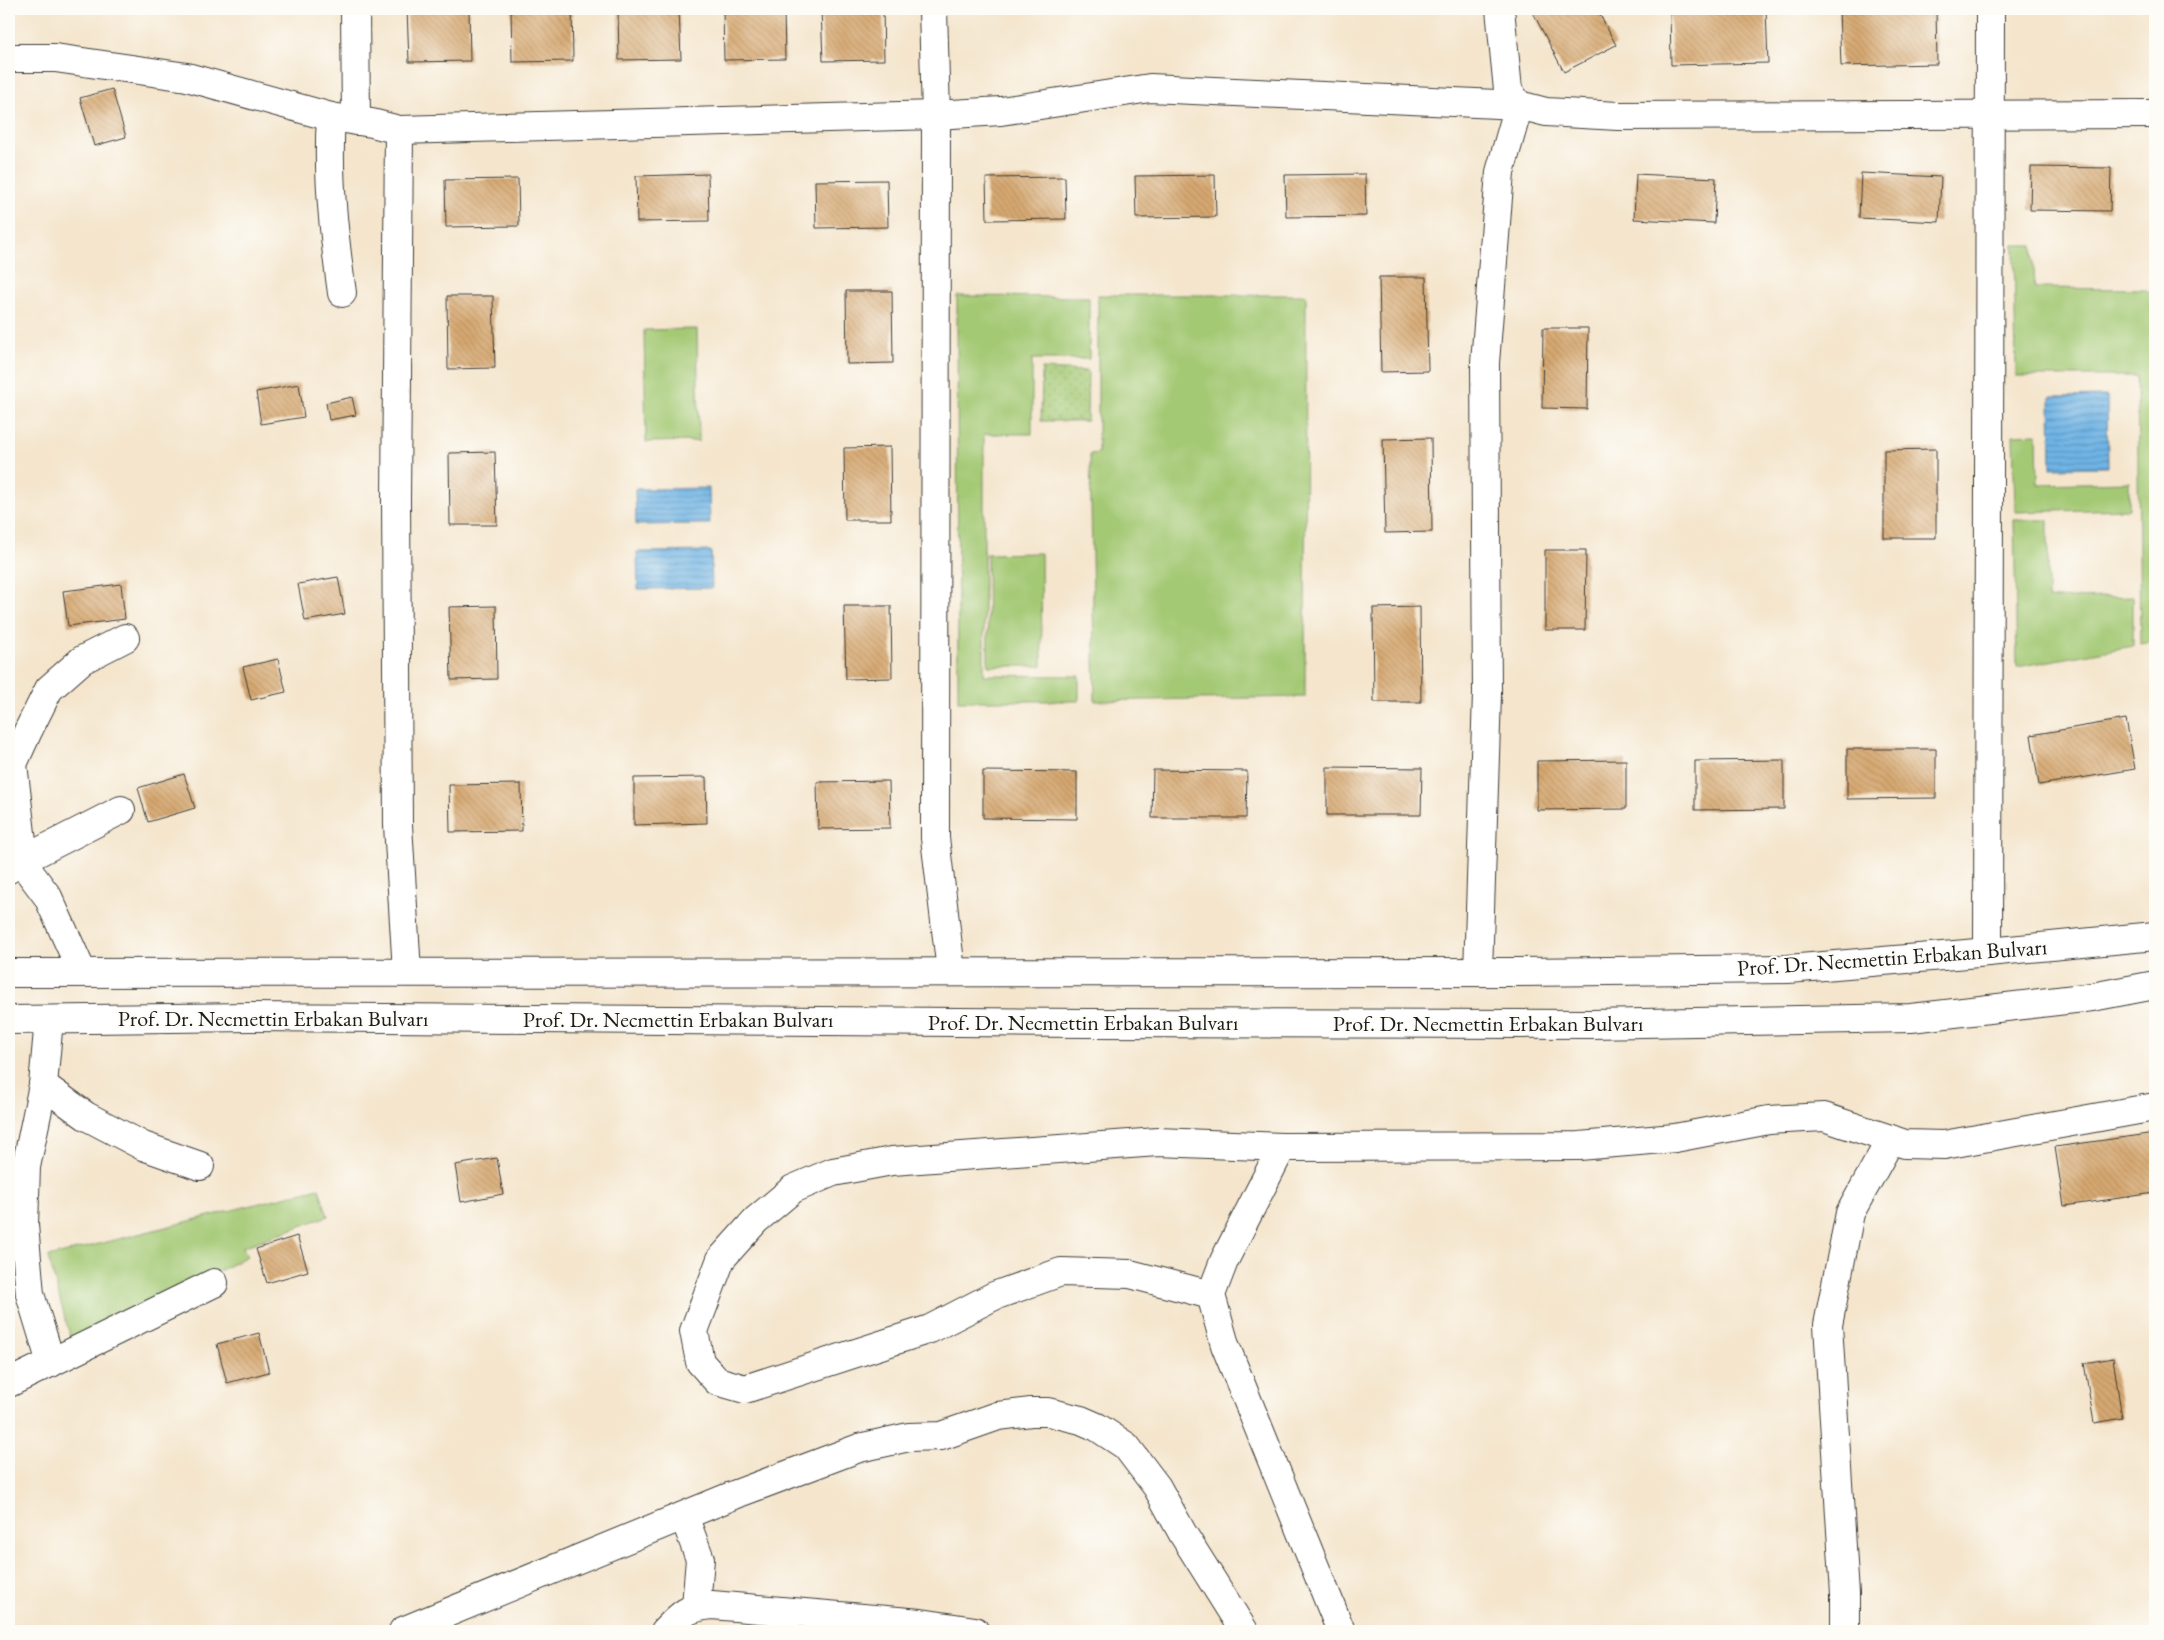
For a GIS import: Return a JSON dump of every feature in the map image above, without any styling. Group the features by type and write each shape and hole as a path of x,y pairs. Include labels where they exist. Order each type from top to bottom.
{"street":[{"path":"342,293 334,233 330,140 344,119 355,9"},
{"path":"933,9 936,115 935,838 951,971"},
{"path":"1500,9 1508,90 1519,105"},
{"path":"1988,952 1990,9"},
{"path":"9,58 55,58 186,77 344,119 399,130 936,115 1001,111 1150,88 1519,105 1546,112 1618,116 2155,114"},
{"path":"1478,972 1487,694 1485,363 1500,172 1519,105"},
{"path":"399,130 396,500 398,816 408,972"},
{"path":"15,865 22,842 13,764 28,730 49,690 82,660 125,638"},
{"path":"15,865 121,810"},
{"path":"15,865 48,897 82,972"},
{"name":"Prof. Dr. Necmettin Erbakan Bulvarı","path":"9,973 1478,972 1788,969 2155,936"},
{"name":"Prof. Dr. Necmettin Erbakan Bulvarı","path":"9,1020 251,1016 1089,1023 1592,1024 1911,1018 2092,997 2155,985"},
{"path":"49,1020 42,1085 26,1167 24,1225 30,1294 51,1362"},
{"path":"42,1085 86,1116 143,1146 200,1166"},
{"path":"1211,1295 1130,1274 1061,1272 994,1296 930,1329 745,1389 717,1381 700,1362 694,1331 721,1259 756,1220 793,1189 833,1172 892,1161 1158,1142 1282,1147 1579,1146 1675,1138 1769,1120 1824,1117 1905,1144 1944,1145 2155,1107"},
{"path":"1845,1631 1845,1594 1828,1325 1850,1213 1891,1139"},
{"path":"1282,1147 1224,1261 1211,1295 1225,1345 1341,1631"},
{"path":"9,1384 214,1283"},
{"path":"403,1631 684,1516 874,1444 909,1437 941,1436 998,1416 1040,1412 1064,1415 1097,1427 1126,1446 1157,1487 1183,1534 1244,1631"},
{"path":"684,1516 700,1560 696,1606"},
{"path":"665,1631 677,1619 696,1606 712,1605 921,1623 975,1631"}],"green space":[{"path":"2014,245 2033,245 2035,288 2144,289 2155,295 2155,642 2140,644 2137,376 2016,376"},
{"path":"1098,295 1306,295 1305,697 1095,701 1090,454 1098,453"},
{"path":"957,296 1089,297 1089,359 1032,359 1032,434 984,434 984,675 1079,676 1079,701 958,701"},
{"path":"697,329 699,441 646,442 644,330"},
{"path":"1042,369 1088,371 1087,421 1041,421"},
{"path":"2037,434 2038,484 2129,482 2129,509 2015,512 2013,435"},
{"path":"2014,520 2048,520 2048,599 2133,596 2133,646 2017,667"},
{"path":"1041,553 1042,666 988,666 987,554"},
{"path":"319,1188 328,1216 243,1247 247,1256 74,1350 48,1257"}],"water":[{"path":"2107,396 2108,467 2051,468 2050,397"},
{"path":"709,488 710,524 636,525 635,489"},
{"path":"711,551 712,588 638,589 637,552"}],"building":[{"path":"407,9 469,9 470,61 409,62"},
{"path":"511,9 572,9 573,61 512,62"},
{"path":"618,9 679,9 681,59 619,60"},
{"path":"723,9 784,9 785,59 724,60"},
{"path":"821,9 883,9 884,60 823,61"},
{"path":"1531,9 1597,9 1616,45 1564,72"},
{"path":"1670,9 1766,9 1768,63 1671,65"},
{"path":"1839,9 1936,9 1937,64 1841,66"},
{"path":"112,89 126,137 94,146 80,98"},
{"path":"2031,167 2111,168 2110,211 2030,210"},
{"path":"1861,173 1941,177 1939,222 1859,218"},
{"path":"708,174 709,221 637,222 636,176"},
{"path":"1365,174 1366,216 1286,217 1285,175"},
{"path":"1636,174 1716,178 1714,223 1634,219"},
{"path":"1215,175 1216,217 1136,218 1135,176"},
{"path":"1065,177 1066,219 987,220 986,178"},
{"path":"518,179 519,226 446,227 445,180"},
{"path":"887,180 888,227 816,228 815,181"},
{"path":"1379,277 1426,277 1428,371 1381,372"},
{"path":"846,291 892,291 893,363 847,364"},
{"path":"447,296 493,296 495,368 448,369"},
{"path":"1543,328 1588,328 1587,409 1542,408"},
{"path":"299,384 304,417 261,424 256,392"},
{"path":"352,397 356,415 329,420 326,403"},
{"path":"1431,438 1432,532 1385,533 1383,439"},
{"path":"890,447 891,520 845,520 844,448"},
{"path":"1936,449 1936,538 1884,538 1884,450"},
{"path":"495,452 497,525 450,525 449,453"},
{"path":"1545,550 1586,550 1585,630 1545,630"},
{"path":"338,577 345,614 305,621 298,584"},
{"path":"121,584 125,619 68,626 63,591"},
{"path":"496,606 497,679 451,680 449,607"},
{"path":"844,606 891,606 892,678 846,679"},
{"path":"1420,607 1421,702 1374,702 1373,608"},
{"path":"278,659 286,692 251,700 243,667"},
{"path":"2126,719 2135,769 2039,785 2031,735"},
{"path":"1847,749 1936,749 1936,798 1847,799"},
{"path":"1626,760 1626,809 1537,810 1537,761"},
{"path":"1784,760 1784,809 1695,810 1695,761"},
{"path":"1327,767 1422,768 1421,815 1327,815"},
{"path":"1153,770 1247,771 1246,818 1152,818"},
{"path":"983,771 1077,772 1077,819 983,818"},
{"path":"184,774 195,808 148,822 138,788"},
{"path":"706,777 707,823 634,825 634,778"},
{"path":"889,781 890,828 818,829 817,782"},
{"path":"521,784 522,831 450,832 449,785"},
{"path":"2155,1133 2155,1193 2064,1206 2055,1147"},
{"path":"497,1158 503,1194 461,1202 455,1165"},
{"path":"297,1236 308,1271 267,1283 256,1249"},
{"path":"259,1333 269,1372 227,1383 217,1344"},
{"path":"2113,1358 2122,1418 2094,1423 2084,1363"}]}
